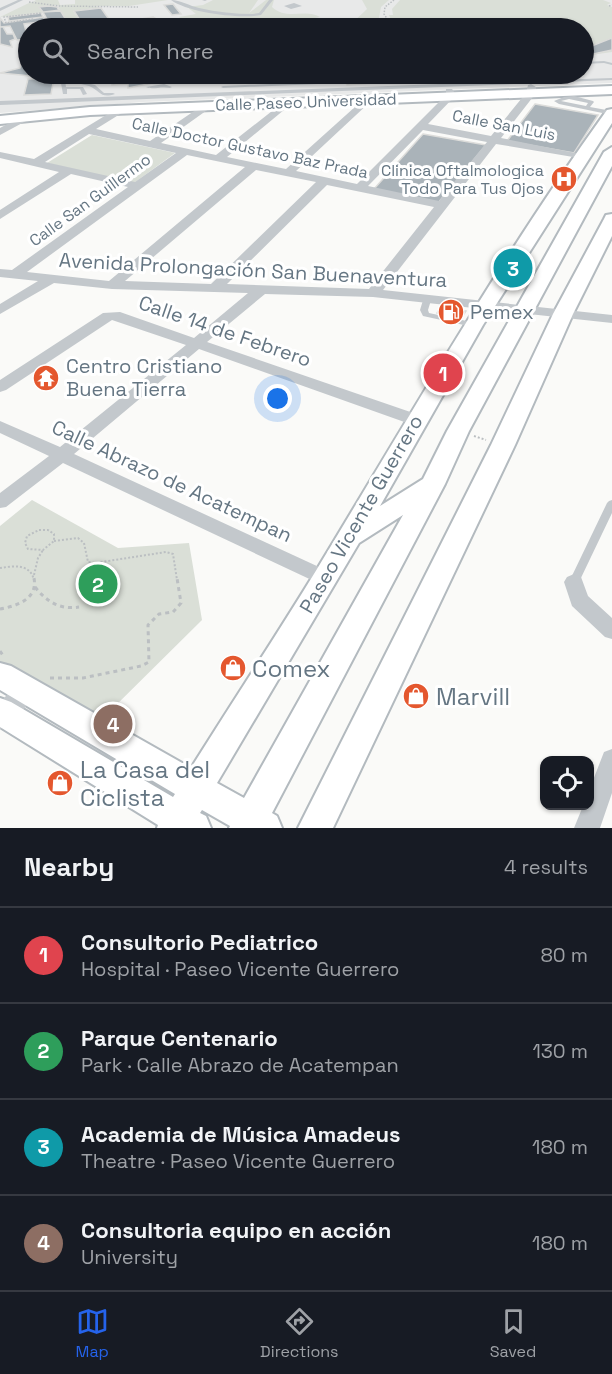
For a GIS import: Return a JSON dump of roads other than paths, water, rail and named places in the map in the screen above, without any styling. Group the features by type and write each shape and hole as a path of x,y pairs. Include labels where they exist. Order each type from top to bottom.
{"main road":[{"name":"Calle Paseo Universidad","path":"0,115 98,103 366,98 612,84"},
{"name":"Calle Paseo Universidad","path":"529,88 569,95 612,90"},
{"name":"Calle Paseo Universidad","path":"0,120 121,109 206,106 283,97 366,98"},
{"name":"Paseo Vicente Guerrero","path":"183,825 195,790 325,578 473,325 612,113"},
{"path":"21,676 254,826 433,484 458,431 609,157 601,128"},
{"path":"315,828 498,455 563,314 610,229"},
{"path":"349,537 433,484"},
{"path":"1,715 183,825"}],"street":[{"path":"372,292 495,140 529,88"},
{"path":"360,188 421,126 445,93"},
{"path":"219,158 283,97"},
{"path":"288,173 366,98"},
{"path":"152,144 206,106"},
{"path":"36,163 121,109"},
{"path":"0,132 22,119"},
{"name":"Calle San Luis","path":"421,126 581,157"},
{"name":"Calle Doctor Gustavo Baz Prada","path":"88,131 441,205"},
{"name":"Calle San Guillermo","path":"7,274 186,151"},
{"path":"1,156 137,186"},
{"path":"112,285 253,166"},
{"path":"0,215 68,171"},
{"path":"214,289 324,181"},
{"name":"Avenida Prolongación San Buenaventura","path":"7,274 112,285 372,292 612,319"},
{"path":"0,310 51,279"},
{"path":"0,502 63,454 261,290"},
{"name":"Calle 14 de Febrero","path":"0,387 111,315 196,342 416,420"},
{"name":"Calle Abrazo de Acatempan","path":"0,426 325,578"},
{"path":"574,582 579,600 610,625"},
{"path":"1,715 21,676"},
{"path":"587,828 612,760"}],"lane":[{"path":"0,4 8,0"},
{"path":"0,10 21,0"},
{"path":"173,0 184,5 246,17 260,14 271,0"},
{"path":"594,62 612,64"},
{"name":"Calle Paseo Universidad","path":"594,80 612,79"},
{"path":"62,84 64,91 81,88 85,94"},
{"name":"Calle Paseo Universidad","path":"86,84 103,94 120,93 137,98"},
{"path":"214,94 232,84"},
{"path":"224,87 278,84 283,97"},
{"path":"340,84 342,89"},
{"name":"Calle Paseo Universidad","path":"0,103 98,103 137,98 214,94 283,97 342,89 445,84"},
{"name":"Calle Paseo Universidad","path":"479,84 529,88 542,84"},
{"path":"148,87 167,86 162,97"},
{"path":"587,108 591,101 569,95 557,101 587,108 612,113"},
{"path":"428,297 423,310 426,314 473,325"},
{"path":"574,582 612,503"}],"place":[{"name":"Clinica Oftalmologica Todo Para Tus Ojos","path":"564,179"},
{"name":"Academia de Música Amadeus","path":"513,268"},
{"name":"Pemex","path":"451,312"},
{"name":"Consultorio Pediatrico","path":"443,373"},
{"name":"Centro Cristiano Buena Tierra","path":"46,378"},
{"name":"Parque Centenario","path":"98,584"},
{"name":"Comex","path":"233,668"},
{"name":"Marvill","path":"416,696"},
{"name":"Consultoria equipo en acción","path":"113,724"},
{"name":"La Casa del Ciclista","path":"60,783"}]}
